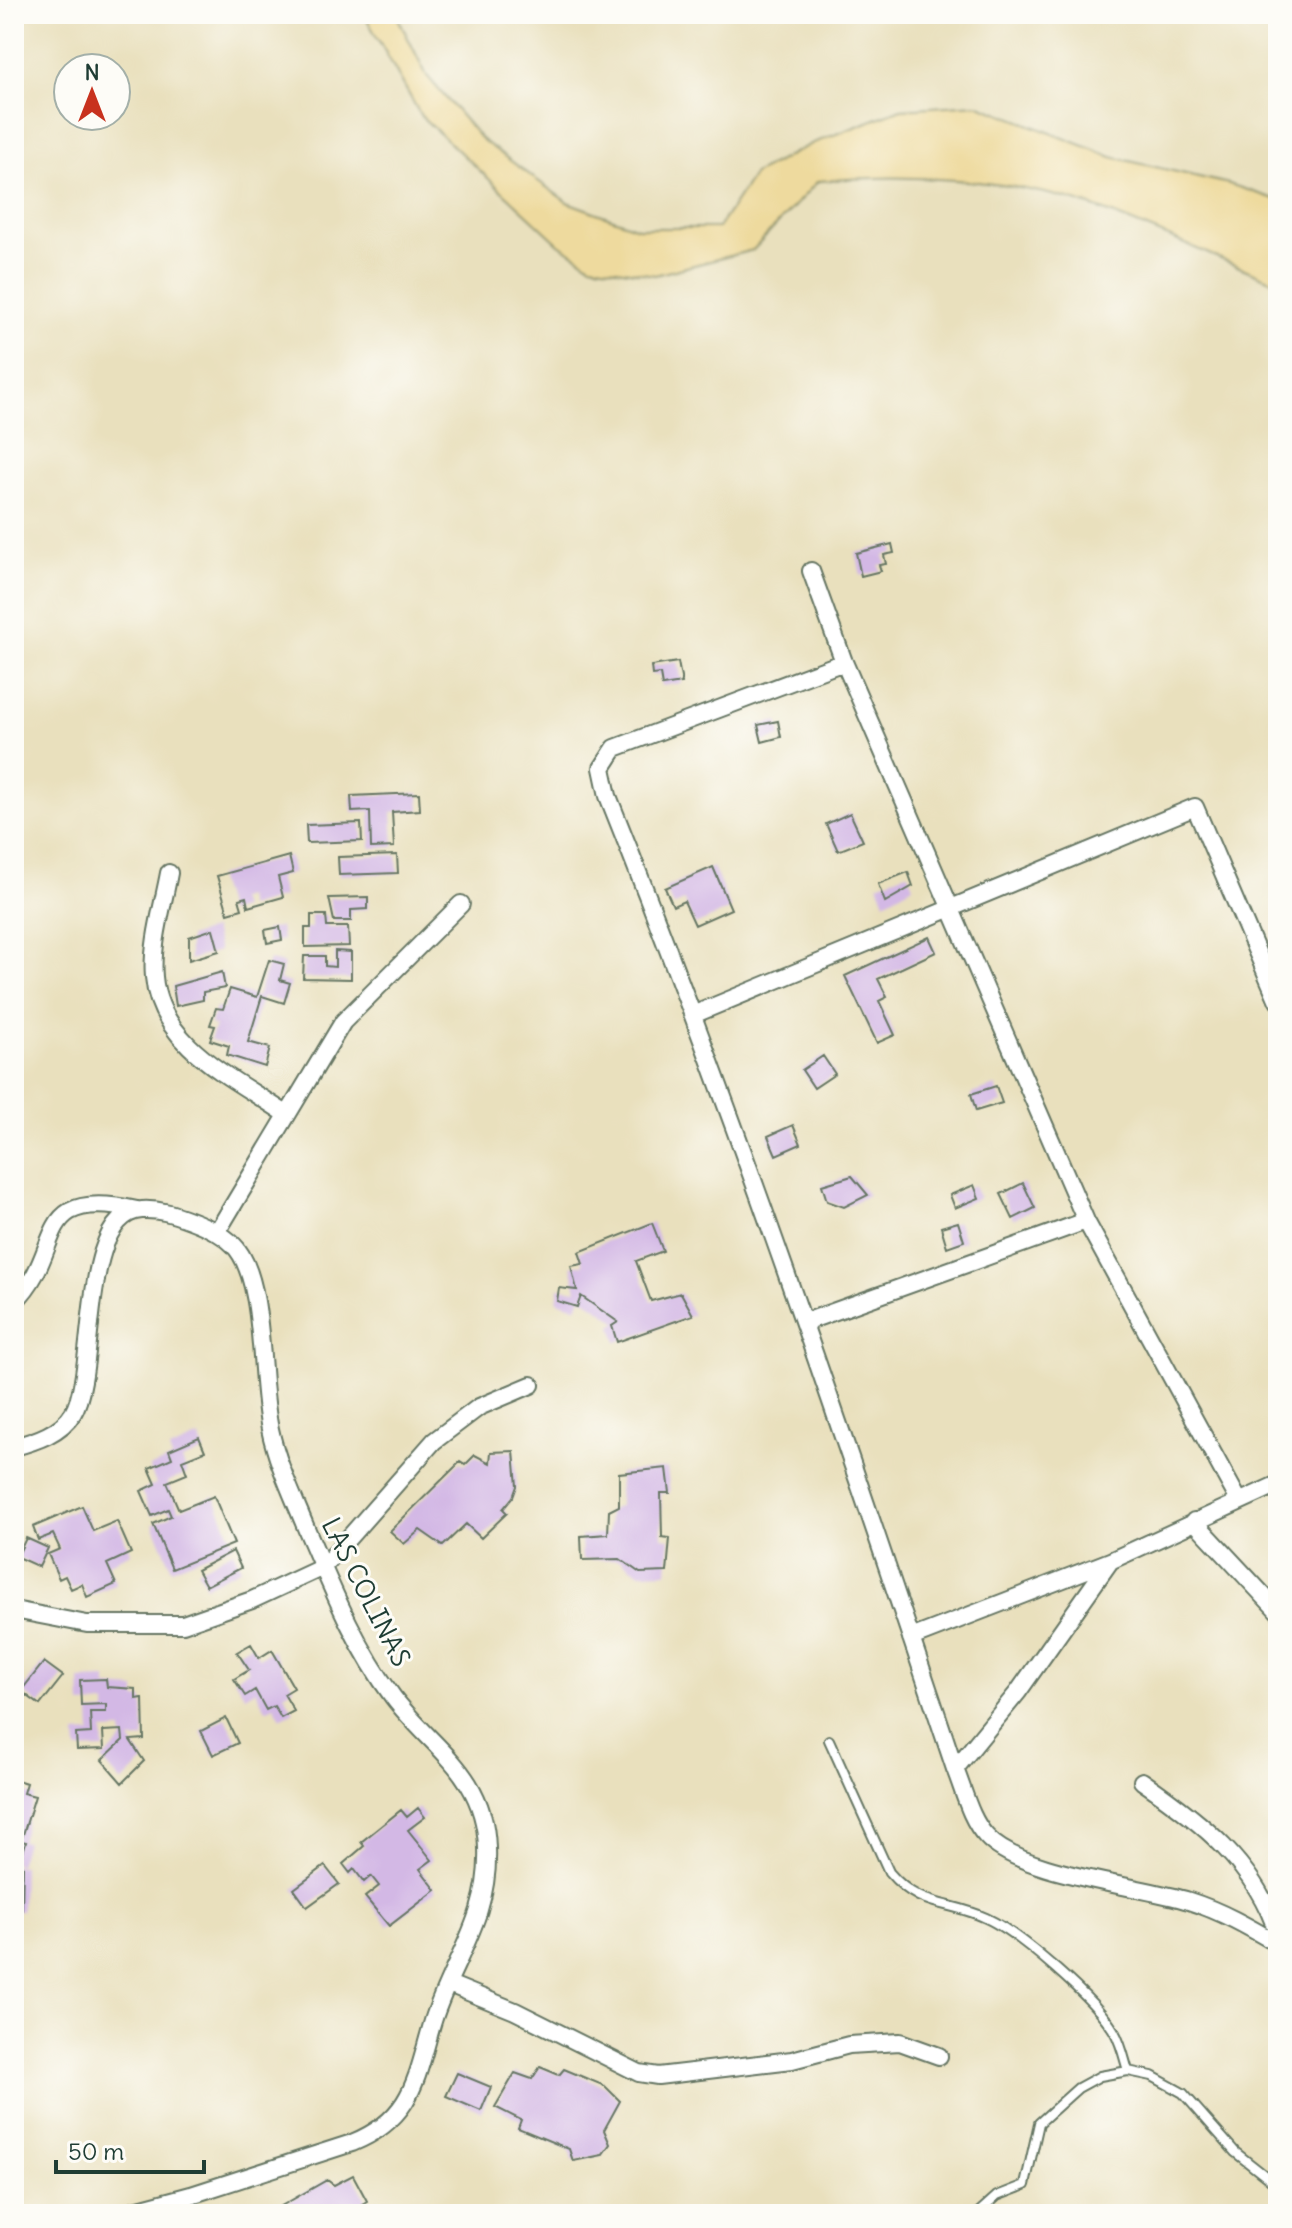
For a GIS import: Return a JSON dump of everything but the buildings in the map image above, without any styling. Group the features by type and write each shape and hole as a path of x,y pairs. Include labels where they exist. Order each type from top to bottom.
{"street":[{"path":"811,571 844,662 1086,1221 1238,1499"},
{"path":"844,662 615,748 605,758 602,768 608,796 695,1014 805,1322 955,1769 986,1836 1010,1855 1191,1901 1226,1914 1278,1944"},
{"path":"695,1014 1195,807 1278,1001"},
{"path":"169,873 153,978 167,1019 199,1058 286,1114"},
{"path":"217,1232 343,1022 461,904"},
{"name":"LAS COLINAS","path":"14,1302 28,1288 48,1236 62,1216 77,1206 107,1204 162,1211 217,1232 237,1249 255,1303 270,1429 323,1567 358,1642 394,1699 451,1756 470,1785 482,1814 487,1845 481,1905 470,1942 449,1984 412,2090 392,2118 375,2133 191,2195 120,2214"},
{"path":"14,1447 59,1429 73,1414 82,1392 95,1279 103,1250 124,1217 137,1210"},
{"path":"805,1322 1086,1221"},
{"path":"14,1610 87,1624 183,1624 252,1600 323,1567 434,1441 479,1407 531,1385"},
{"path":"911,1638 1110,1561 1238,1499 1278,1484"},
{"path":"1194,1521 1278,1611"},
{"path":"955,1769 1018,1692 1110,1561"},
{"path":"1142,1781 1202,1823 1232,1853 1261,1895 1278,1935"},
{"path":"449,1984 649,2075 792,2060 849,2045 900,2042 939,2056"},
{"path":"802,2214 874,2214"}],"lane":[{"path":"829,1740 889,1872 902,1887 936,1905 984,1917 1028,1945 1112,2028 1128,2071"},
{"path":"977,2214 997,2196 1025,2185 1039,2123 1078,2088 1100,2076 1128,2071 1152,2076 1183,2093 1235,2152 1278,2186"}],"sand":[{"path":"364,14 396,14 427,76 481,139 567,202 638,228 718,228 754,174 811,144 901,109 977,104 1112,157 1229,184 1278,200 1278,283 1091,206 1026,189 920,178 818,181 753,250 655,275 591,265 559,244 421,116"}]}
